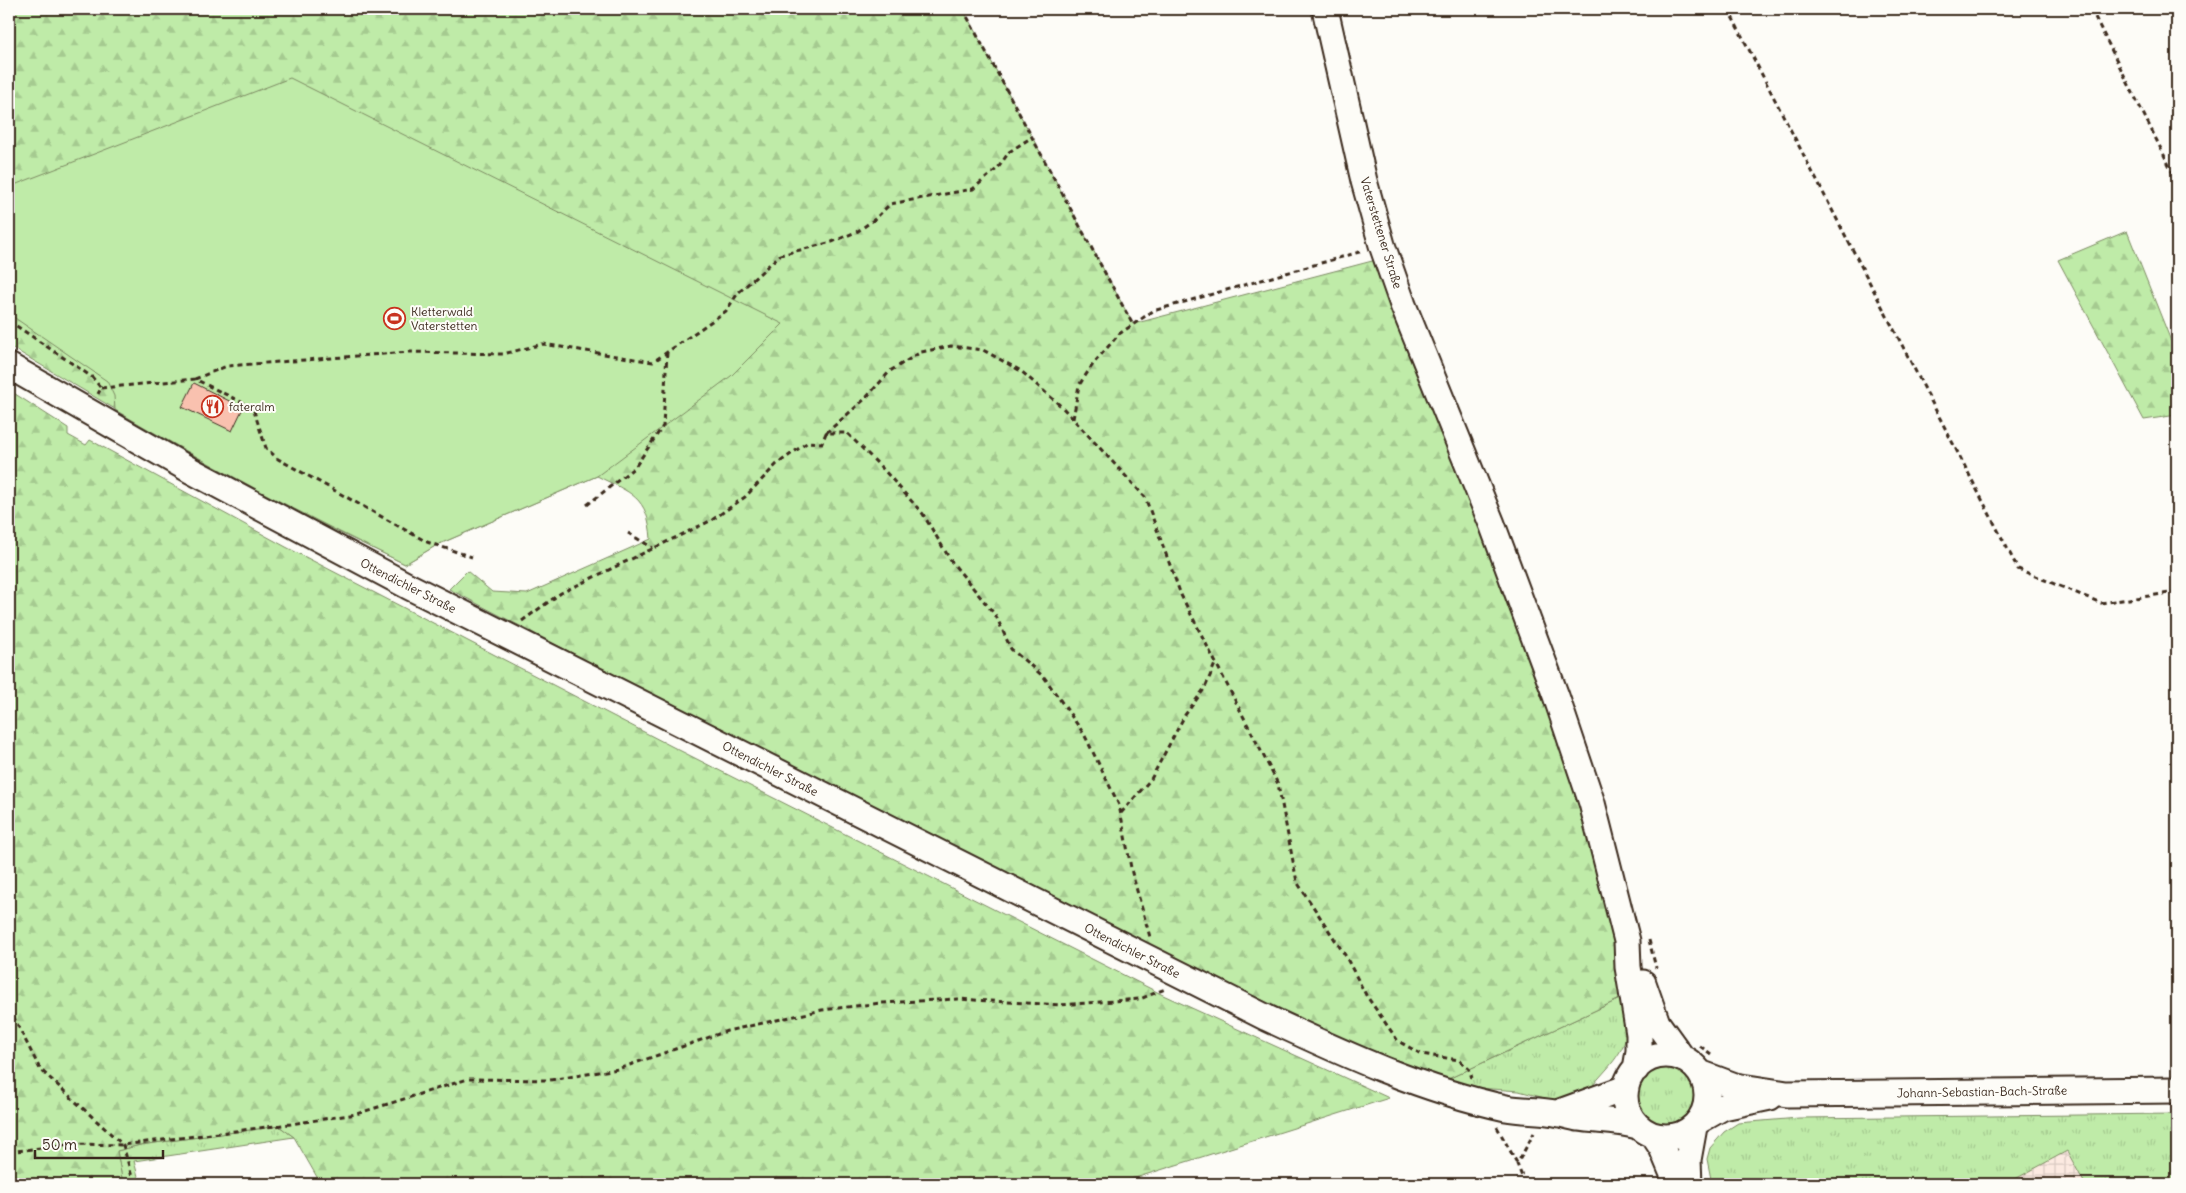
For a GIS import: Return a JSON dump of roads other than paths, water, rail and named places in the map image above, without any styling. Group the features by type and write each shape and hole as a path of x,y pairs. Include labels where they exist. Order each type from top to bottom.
{"street":[{"name":"Vaterstettener Straße","path":"1325,9 1364,181 1382,245 1402,305 1463,448 1556,696 1592,803 1627,941"},
{"name":"Ottendichler Straße","path":"9,366 87,412 295,528 458,612 1185,978 1360,1061 1434,1088 1508,1108 1555,1113 1577,1118 1622,1121 1646,1131"},
{"path":"1627,941 1638,964 1650,1007 1657,1023 1692,1066 1707,1092 1707,1102 1697,1123 1688,1160 1689,1184"},
{"path":"1627,941 1628,967 1639,1034 1639,1051 1626,1105 1632,1120 1646,1131 1662,1148 1677,1184"},
{"path":"1631,1079 1642,1063 1658,1056 1675,1056 1692,1066"},
{"name":"Johann-Sebastian-Bach-Straße","path":"1692,1066 1735,1086 1787,1094 2177,1090"},
{"name":"Ottendichler Straße","path":"1555,1113 1598,1100 1631,1079"},
{"name":"Johann-Sebastian-Bach-Straße","path":"1697,1123 1723,1107 1787,1094"},
{"path":"1646,1131 1675,1136 1697,1123"}],"place":[{"name":"Kletterwald Vaterstetten","path":"395,319"},
{"name":"fateralm","path":"213,407"}]}
